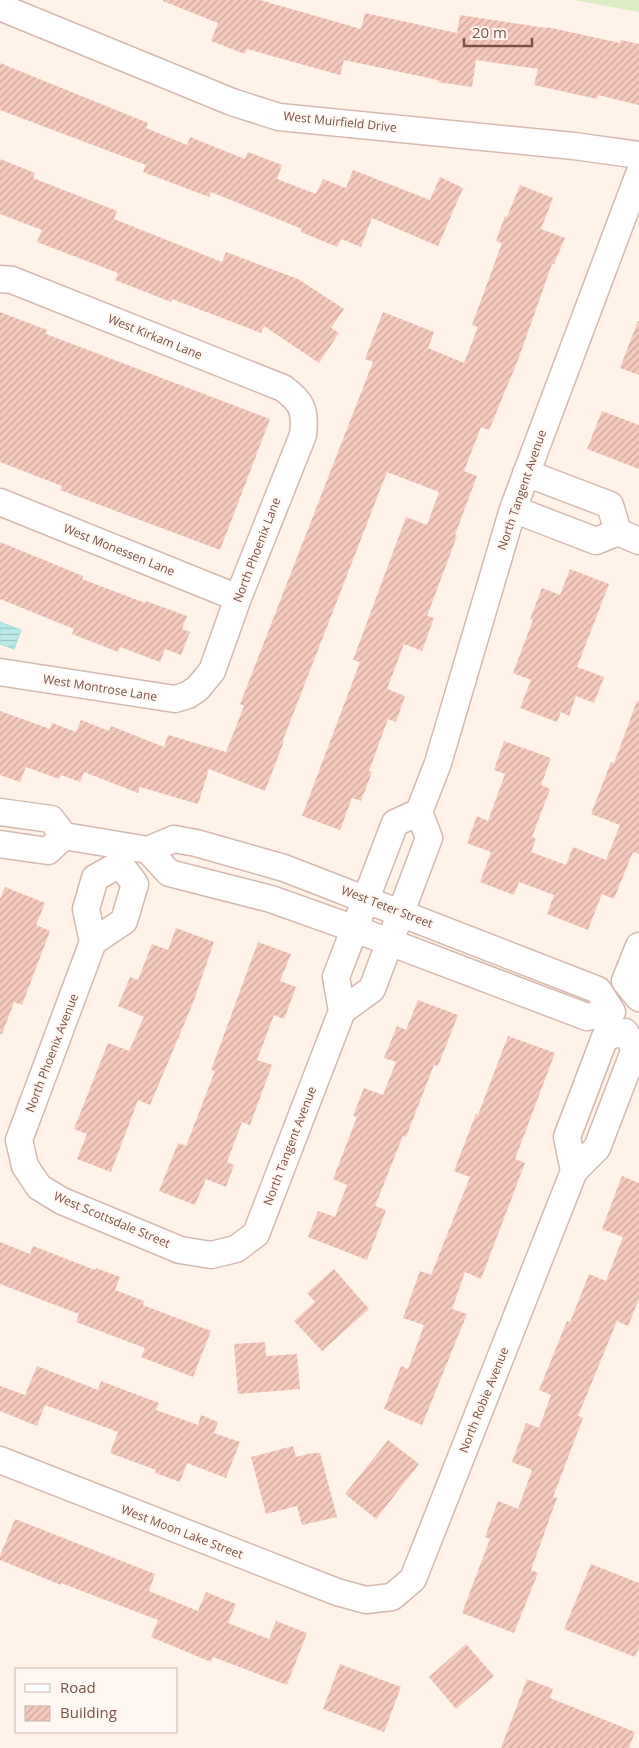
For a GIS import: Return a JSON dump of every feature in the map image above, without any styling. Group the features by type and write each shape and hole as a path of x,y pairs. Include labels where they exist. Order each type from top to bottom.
{"street":[{"name":"West Muirfield Drive","path":"0,7 232,102 279,116 574,146 639,155"},
{"name":"North Tangent Avenue","path":"419,812 438,763 513,509 639,174"},
{"name":"West Kirkam Lane","path":"0,279 12,280 283,388 296,398 303,408"},
{"name":"North Phoenix Lane","path":"198,688 212,671 238,598 303,435 303,408"},
{"path":"513,509 596,541 628,536 610,505 526,473"},
{"name":"West Monessen Lane","path":"0,502 238,598"},
{"name":"West Montrose Lane","path":"0,672 175,699 188,695 198,688"},
{"path":"0,812 51,819 64,836 120,855 148,850 169,873 271,899 587,1017 631,1013 625,981 639,946"},
{"path":"419,812 429,838 372,989 342,1011 336,977 395,823 419,812"},
{"path":"0,844 48,851 64,836"},
{"name":"West Teter Street","path":"148,850 174,839 196,843 284,868 598,990 631,1013"},
{"path":"120,855 135,884 124,921 94,942 86,909 95,878 120,855"},
{"name":"North Phoenix Avenue","path":"25,1166 19,1140 94,942"},
{"name":"North Tangent Avenue","path":"211,1255 236,1249 256,1234 342,1011"},
{"name":"North Robie Avenue","path":"366,1600 392,1597 413,1579 574,1171 567,1137 605,1037 631,1013"},
{"name":"West Scottsdale Street","path":"25,1166 39,1187 62,1201 180,1250 211,1255"},
{"name":"West Moon Lake Street","path":"0,1460 336,1592 366,1600"}],"green space":[{"path":"573,0 639,0 639,12"}],"water":[{"path":"0,622 21,630 14,649 0,644"}],"building":[{"path":"163,0 260,0 361,29 365,13 457,33 460,15 547,27 620,43 621,40 639,44 639,105 598,95 597,99 534,85 538,69 476,60 472,87 438,82 438,80 344,60 340,75 247,49 245,54 211,41 218,23"},
{"path":"0,63 148,123 146,128 187,145 190,137 245,159 248,152 282,165 277,179 316,194 323,179 346,188 353,170 430,200 440,177 463,188 438,246 372,218 361,247 341,239 337,247 301,232 302,229 211,192 209,197 143,172 146,165 0,110"},
{"path":"0,159 35,173 33,178 117,211 114,219 222,262 226,252 298,279 344,309 331,328 339,333 319,363 264,326 261,333 172,299 171,302 115,280 118,273 37,242 42,230 0,214"},
{"path":"520,185 553,198 541,229 565,238 554,264 552,264 518,360 489,430 481,427 464,471 477,476 427,616 434,618 422,651 404,644 387,689 405,696 396,722 388,719 369,771 372,772 361,801 352,798 340,830 302,816 360,662 353,660 406,517 427,525 439,492 387,472 265,791 209,769 198,804 140,787 138,793 84,772 80,782 61,775 59,779 26,767 20,782 0,775 0,711 50,729 52,723 76,732 81,720 109,731 111,726 164,747 168,735 226,752 244,706 240,704 373,362 365,359 383,312 434,332 428,348 464,363 478,327 472,325 502,243 496,241 505,216 507,217"},
{"path":"0,312 47,330 46,334 270,419 220,550 60,490 62,486 0,462"},
{"path":"639,321 639,375 620,368"},
{"path":"602,411 639,425 639,469 587,449"},
{"path":"0,542 83,576 82,579 145,603 146,601 187,616 182,629 190,632 181,655 165,649 160,662 120,647 118,652 72,634 74,629 0,599"},
{"path":"570,569 609,584 577,667 604,677 594,703 576,696 569,716 561,712 557,722 520,708 531,680 513,673 533,620 530,619 542,588 560,595"},
{"path":"637,701 639,701 639,854 633,852 614,899 602,894 588,930 547,914 554,895 519,882 514,895 480,882 491,852 467,843 477,816 488,821 505,774 494,770 504,741 551,758 541,785 550,789 532,837 536,839 531,852 566,865 573,847 606,860 620,825 591,814 611,762 614,763"},
{"path":"5,887 45,903 36,925 50,931 22,1005 14,1002 2,1034 0,1034 0,899"},
{"path":"176,928 214,942 193,1003 150,1105 138,1100 111,1172 77,1159 87,1134 74,1129 108,1043 129,1051 144,1017 118,1006 130,977 138,980 152,944 168,950"},
{"path":"258,942 291,954 280,981 296,987 284,1019 274,1015 257,1060 272,1065 250,1125 242,1122 227,1162 234,1165 226,1187 206,1179 195,1205 159,1191 178,1143 186,1146 215,1071 211,1070"},
{"path":"418,1000 458,1015 438,1066 434,1065 406,1137 403,1136 375,1206 386,1210 367,1260 308,1237 318,1211 335,1217 347,1185 333,1179 357,1117 353,1116 364,1088 383,1095 396,1062 384,1058 397,1026 406,1030"},
{"path":"508,1036 555,1053 515,1159 525,1163 481,1279 465,1272 452,1309 467,1314 422,1425 384,1409 401,1366 408,1369 424,1325 403,1318 420,1271 431,1275 470,1177 454,1171"},
{"path":"622,1176 639,1183 639,1299 628,1326 617,1321 578,1416 583,1418 553,1497 557,1498 531,1570 538,1573 514,1633 462,1613 490,1539 485,1537 498,1501 518,1509 532,1470 512,1462 526,1423 539,1428 551,1395 539,1390 567,1321 570,1322 589,1274 606,1281 623,1237 602,1229"},
{"path":"0,1242 30,1254 33,1246 95,1270 96,1268 120,1277 115,1290 144,1301 143,1305 211,1331 193,1377 141,1357 145,1348 76,1322 79,1314 0,1284"},
{"path":"334,1269 369,1309 322,1351 294,1321 315,1302 307,1293"},
{"path":"265,1342 266,1356 297,1354 300,1389 238,1394 234,1344"},
{"path":"37,1366 98,1390 101,1381 159,1403 156,1410 198,1425 201,1415 218,1422 214,1433 240,1442 226,1478 187,1463 180,1482 155,1473 156,1470 110,1453 118,1432 45,1405 37,1426 0,1411 0,1386 25,1395"},
{"path":"388,1440 419,1464 376,1519 345,1494"},
{"path":"293,1446 296,1457 320,1453 337,1517 302,1525 297,1506 266,1514 251,1457"},
{"path":"15,1519 155,1574 149,1591 198,1611 206,1592 236,1604 228,1623 269,1639 276,1621 307,1633 287,1685 213,1657 211,1662 151,1637 158,1620 61,1583 61,1585 0,1560"},
{"path":"591,1564 639,1583 639,1647 635,1657 564,1629"},
{"path":"466,1644 494,1676 456,1709 429,1677"},
{"path":"340,1664 401,1687 384,1732 323,1709"},
{"path":"527,1679 553,1689 550,1698 635,1732 629,1748 501,1748"}]}
